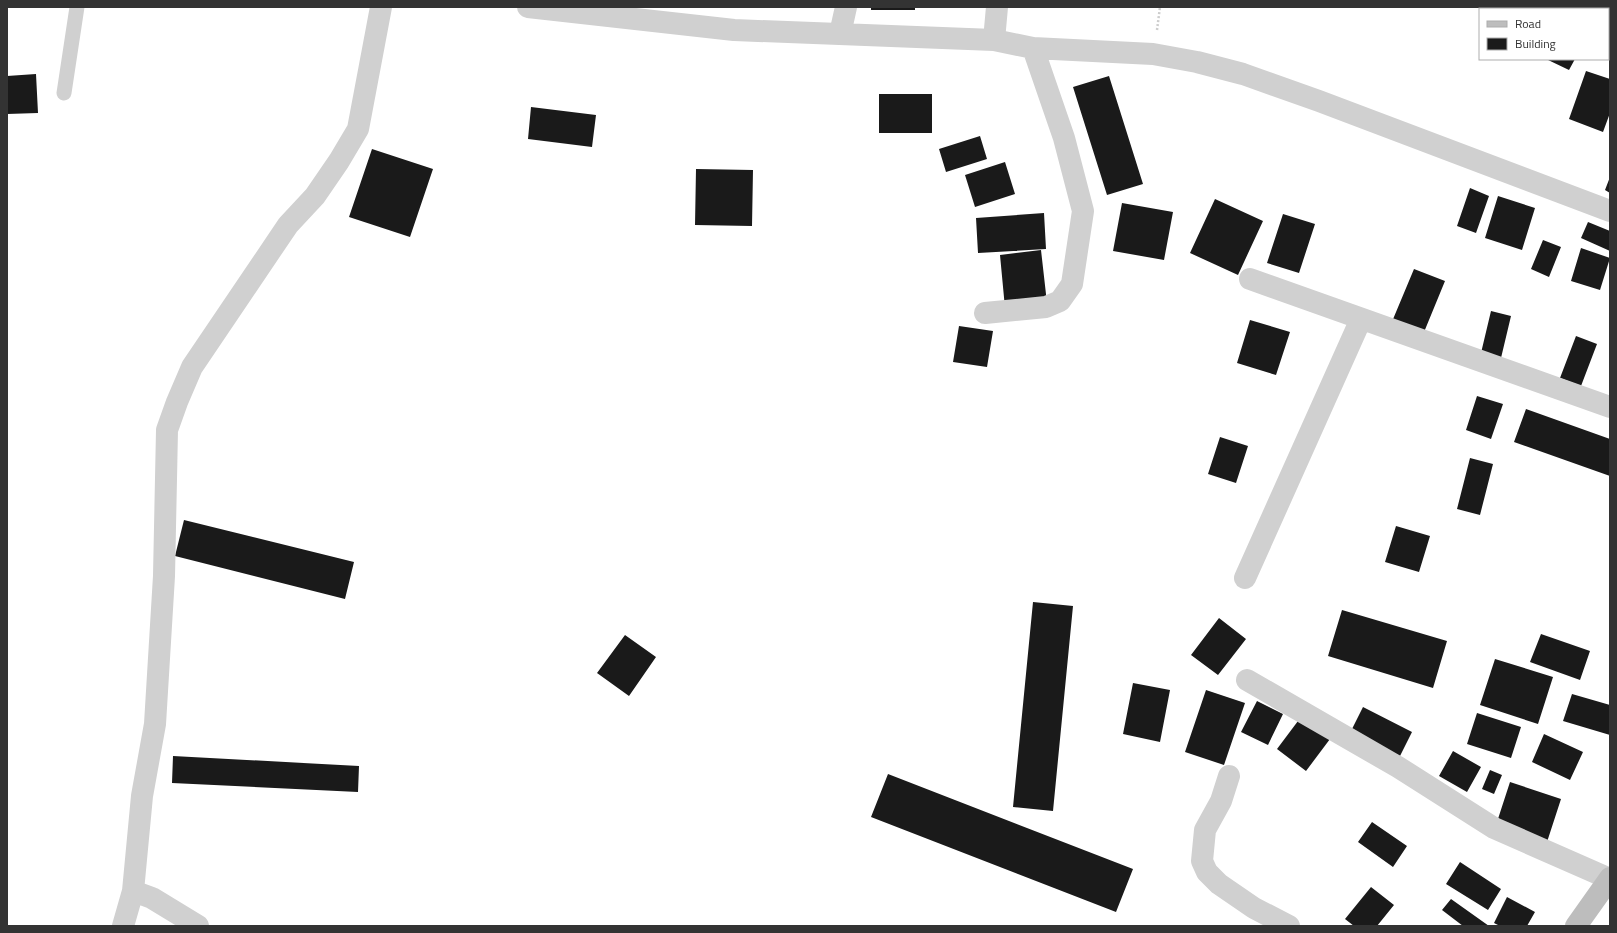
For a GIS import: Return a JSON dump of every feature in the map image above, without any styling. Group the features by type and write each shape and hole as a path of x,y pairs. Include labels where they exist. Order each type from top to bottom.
{"main road":[{"path":"1576,926 1610,879"}],"street":[{"path":"123,926 133,891 142,796 155,724 164,576 167,430 192,367 288,225 315,196 339,161 358,129 381,7"},
{"path":"528,7 734,30 994,40 1034,48 1153,54 1197,62 1243,74 1319,101 1610,210"},
{"path":"840,34 846,7"},
{"path":"994,40 997,7"},
{"path":"985,313 1046,307 1060,301 1072,284 1083,211 1064,138 1034,48"},
{"path":"1250,279 1610,407"},
{"path":"1245,578 1361,318"},
{"path":"1247,680 1398,767 1494,828 1610,879"},
{"path":"1229,776 1221,800 1205,830 1202,861 1207,872 1219,884 1254,908 1289,926"},
{"path":"133,891 152,898 198,926"}],"lane":[{"path":"64,93 77,7"}],"building":[{"path":"871,7 915,7 915,10 871,10"},
{"path":"1562,7 1607,7 1606,8"},
{"path":"1548,60 1574,60 1569,70"},
{"path":"1586,71 1610,79 1610,113 1603,132 1569,119"},
{"path":"36,74 38,113 7,114 7,76"},
{"path":"1109,76 1143,184 1107,195 1073,87"},
{"path":"879,94 932,94 932,133 879,133"},
{"path":"531,107 596,115 592,147 528,139"},
{"path":"980,136 987,159 946,172 939,149"},
{"path":"372,149 433,169 410,237 349,217"},
{"path":"1005,162 1015,194 975,207 965,175"},
{"path":"696,169 753,170 752,226 695,225"},
{"path":"1610,177 1610,193 1605,190"},
{"path":"1470,188 1489,196 1476,233 1457,226"},
{"path":"1498,196 1535,208 1522,250 1485,238"},
{"path":"1215,199 1263,221 1238,275 1190,253"},
{"path":"1122,203 1173,212 1164,260 1113,251"},
{"path":"1044,213 1046,249 978,253 976,218"},
{"path":"1283,214 1315,224 1299,273 1267,263"},
{"path":"1588,222 1610,231 1610,251 1581,238"},
{"path":"1543,240 1561,247 1549,277 1531,269"},
{"path":"1581,248 1610,258 1600,290 1571,281"},
{"path":"1041,250 1047,303 1005,308 1000,255"},
{"path":"1414,269 1445,281 1422,337 1391,324"},
{"path":"1491,311 1511,316 1501,358 1481,353"},
{"path":"1250,320 1290,332 1276,375 1237,363"},
{"path":"959,326 993,331 987,367 953,362"},
{"path":"1576,336 1597,344 1581,386 1560,378"},
{"path":"1477,396 1503,404 1491,439 1466,430"},
{"path":"1526,409 1610,439 1610,476 1514,442"},
{"path":"1220,437 1248,446 1236,483 1208,474"},
{"path":"1470,458 1493,464 1480,515 1457,509"},
{"path":"184,520 354,562 345,599 175,556"},
{"path":"1396,526 1430,536 1419,572 1385,562"},
{"path":"1033,602 1073,606 1053,811 1013,807"},
{"path":"1342,610 1447,641 1433,688 1328,656"},
{"path":"1219,618 1246,639 1218,675 1191,655"},
{"path":"1541,634 1590,651 1580,680 1530,662"},
{"path":"625,635 656,657 629,696 597,673"},
{"path":"1495,659 1553,677 1538,724 1480,705"},
{"path":"1133,683 1170,690 1160,742 1123,734"},
{"path":"1206,690 1245,703 1224,765 1185,752"},
{"path":"1572,694 1610,705 1610,735 1563,721"},
{"path":"1257,701 1283,714 1268,745 1241,732"},
{"path":"1363,707 1412,732 1400,756 1351,731"},
{"path":"1477,713 1521,727 1511,758 1467,744"},
{"path":"1301,717 1330,739 1306,771 1277,749"},
{"path":"1544,734 1583,752 1570,780 1532,762"},
{"path":"1453,751 1481,767 1467,792 1439,776"},
{"path":"173,756 359,766 358,792 172,783"},
{"path":"1490,770 1502,775 1494,794 1482,789"},
{"path":"888,774 1133,869 1116,912 871,817"},
{"path":"1510,782 1561,799 1547,842 1496,825"},
{"path":"1372,822 1407,846 1393,867 1358,842"},
{"path":"1460,862 1501,889 1488,910 1446,884"},
{"path":"1371,887 1394,905 1377,926 1354,926 1345,919"},
{"path":"1507,897 1535,912 1527,926 1500,926 1494,923"},
{"path":"1451,899 1489,926 1463,926 1442,910"}]}
